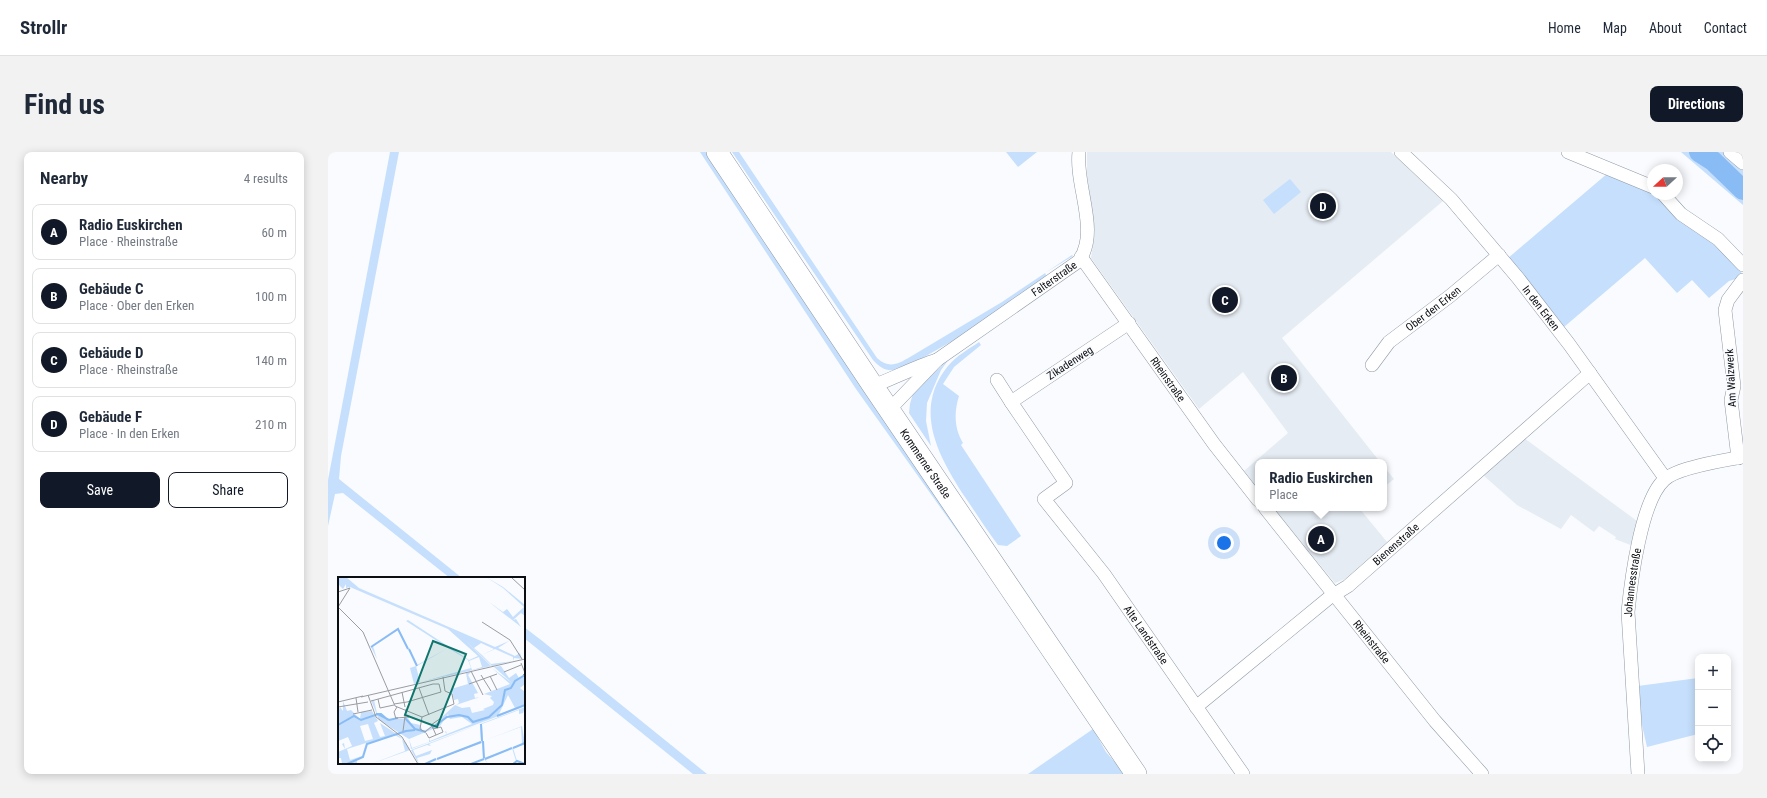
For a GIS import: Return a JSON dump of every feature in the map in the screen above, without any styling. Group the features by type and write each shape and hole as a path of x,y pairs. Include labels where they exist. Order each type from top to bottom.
{"main road":[{"name":"Kommerner Straße","path":"717,152 873,386 1136,774"}],"street":[{"name":"Falterstraße","path":"890,410 937,360 1069,269 1081,257 1088,233 1078,166 1080,152"},
{"name":"In den Erken","path":"1401,152 1450,199 1499,255 1590,373 1665,478"},
{"path":"1568,152 1588,156 1647,185"},
{"path":"1730,152 1743,163"},
{"path":"1668,200 1681,214 1718,239 1743,265"},
{"name":"Ober den Erken","path":"1372,365 1389,342 1450,296 1499,255"},
{"name":"Rheinstraße","path":"1081,257 1214,444 1255,496"},
{"name":"Am Walzwerk","path":"1741,457 1731,400 1734,386 1726,310 1728,300 1743,280"},
{"name":"Zikadenweg","path":"1011,402 1129,323"},
{"name":"Falterstraße","path":"873,386 899,376 916,366 937,360"},
{"name":"Bienenstraße","path":"1196,707 1334,594 1359,577 1590,373"},
{"path":"997,380 1011,402"},
{"name":"Alte Landstraße","path":"1011,402 1066,483 1044,499 1104,574 1242,774"},
{"path":"1665,478 1694,466 1741,457"},
{"name":"Johannesstraße","path":"1638,774 1628,612 1630,588 1644,522 1658,487 1665,478"},
{"name":"Rheinstraße","path":"1266,511 1435,721 1482,774"}],"shaded area":[{"path":"390,152 399,152 341,456 339,479 461,577 449,577 343,493 335,494 328,526 328,480"},
{"path":"700,152 709,152 1086,714 1084,716 990,577 856,389"},
{"path":"732,152 739,152 877,358 886,363 894,364 906,360 1002,302 1045,273 1047,277 961,336 905,368 903,366 895,370 887,370 873,360"},
{"path":"1006,152 1037,152 1018,167"},
{"path":"1087,152 1391,152 1443,201 1282,338 1378,459 1258,459 1288,433 1243,372 1199,409 1091,258 1095,232 1087,176"},
{"path":"1681,152 1723,152 1743,170 1743,205"},
{"path":"1608,173 1647,189 1647,200 1664,200 1738,266 1742,274 1739,278 1729,281 1709,298 1692,280 1677,293 1645,258 1564,327 1507,259"},
{"path":"1290,179 1301,192 1274,214 1263,200"},
{"path":"1072,255 1073,256 1047,272"},
{"path":"979,342 981,345 954,367 943,384 959,396 956,408 956,426 963,443 961,445 1021,536 1007,546 998,545 955,482 946,466 933,433 931,416 932,399 937,383 951,362"},
{"path":"949,359 941,370 927,403 926,421 931,446 909,413 910,404 913,393"},
{"path":"1524,438 1637,521 1633,546 1615,539 1616,537 1599,526 1594,532 1571,515 1561,529 1517,505 1483,475"},
{"path":"1255,462 1255,485 1244,471"},
{"path":"1387,471 1394,479 1387,485"},
{"path":"1275,511 1361,511 1387,542 1345,579 1335,583"},
{"path":"525,628 707,774 693,774 525,639"},
{"path":"1695,678 1695,735 1647,747 1642,725 1638,686"},
{"path":"1093,729 1106,752 1125,774 1028,774"}],"waterway":[{"path":"1699,152 1713,161 1743,190"}],"place":[{"name":"Gebäude F","path":"1323,206"},
{"name":"Gebäude D","path":"1225,300"},
{"name":"Gebäude C","path":"1284,378"},
{"name":"Radio Euskirchen","path":"1321,539"}]}
